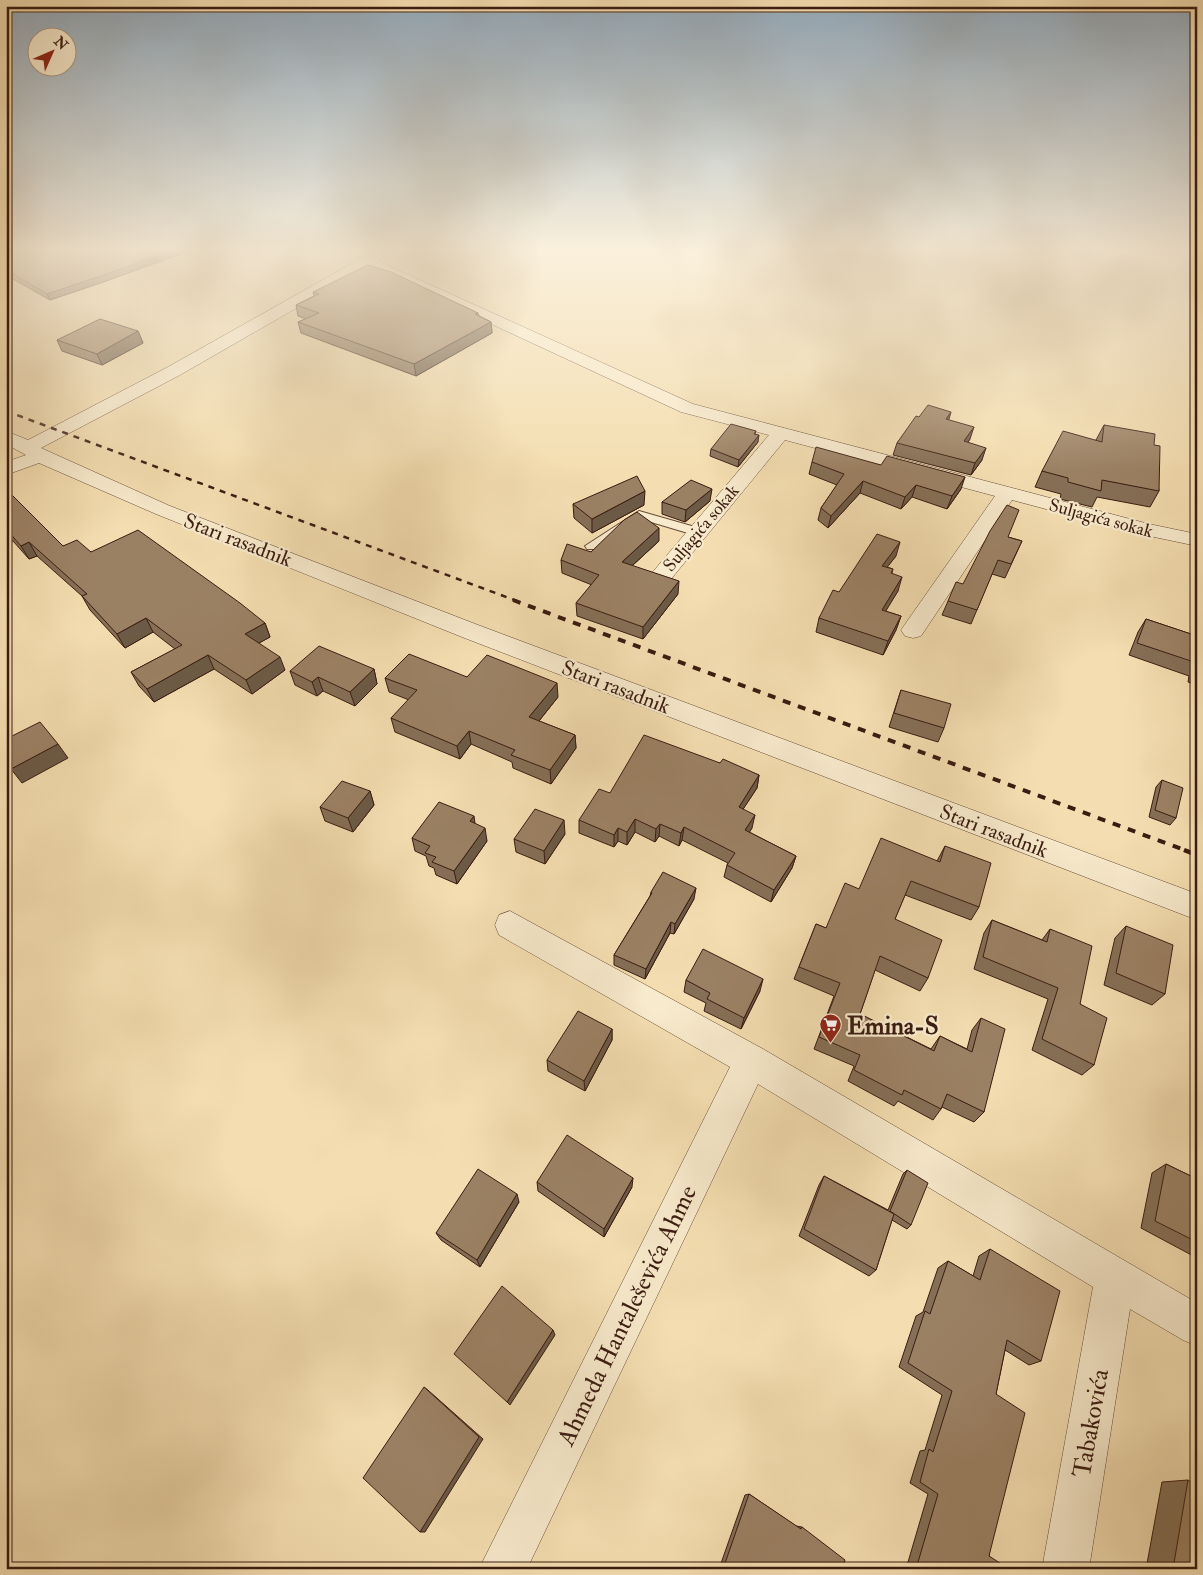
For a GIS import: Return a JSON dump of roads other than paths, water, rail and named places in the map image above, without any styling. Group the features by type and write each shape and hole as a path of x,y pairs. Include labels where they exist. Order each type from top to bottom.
{"street":[{"path":"6,469 259,324"},
{"name":"Suljagića sokak","path":"501,324 670,402 687,408 1147,530 1197,540"},
{"name":"Suljagića sokak","path":"659,579 782,432"},
{"name":"Stari rasadnik","path":"6,437 33,452 163,510 470,631 1197,907"},
{"path":"913,630 1007,492"},
{"path":"510,925 751,1060 1197,1326"},
{"name":"Ahmeda Hantaleševića Ahme","path":"502,1569 751,1060"},
{"name":"Tabakovića","path":"1065,1569 1115,1278"}],"lane":[{"path":"591,546 639,515 698,532"}],"railway":[{"path":"6,411 517,601"},
{"path":"513,600 1187,851"},
{"path":"1184,850 1197,855"}],"place":[{"name":"Emina-S","path":"831,1044"}]}
